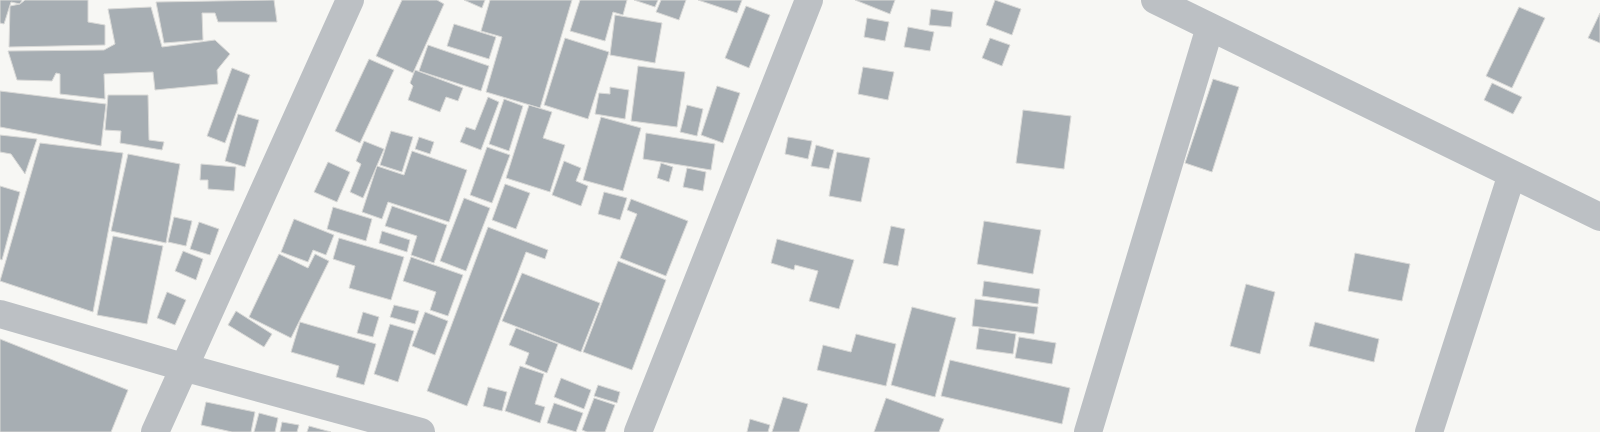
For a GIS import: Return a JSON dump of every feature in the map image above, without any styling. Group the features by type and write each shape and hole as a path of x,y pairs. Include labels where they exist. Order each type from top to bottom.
{"street":[{"path":"155,432 350,0"},
{"path":"638,432 809,0"},
{"path":"1155,0 1600,218"},
{"path":"1088,432 1210,27"},
{"path":"1429,432 1512,174"},
{"path":"0,314 184,368 421,432"}],"building":[{"path":"0,0 22,0 20,4 11,2 4,24 0,23"},
{"path":"25,0 88,0 88,22 105,25 105,45 9,47 10,6 20,4"},
{"path":"274,0 277,22 218,22 215,13 202,13 203,40 164,43 156,2"},
{"path":"402,0 437,0 444,4 413,73 376,56"},
{"path":"464,0 485,0 482,8"},
{"path":"490,0 572,0 540,108 486,92 502,37 481,31"},
{"path":"580,0 627,0 623,15 613,12 605,41 570,31"},
{"path":"634,0 658,0 655,7"},
{"path":"661,0 686,0 679,20 656,12"},
{"path":"698,0 742,0 737,13"},
{"path":"855,0 895,0 890,14"},
{"path":"995,0 1021,9 1012,35 986,25"},
{"path":"746,6 770,15 749,68 725,58"},
{"path":"151,7 162,47 215,40 230,54 217,70 218,84 155,90 153,72 104,74 105,99 60,94 60,74 56,73 52,81 17,80 8,51 104,50 115,44 108,9"},
{"path":"1519,7 1545,18 1512,88 1486,76"},
{"path":"931,9 953,12 951,27 929,25"},
{"path":"1600,13 1600,43 1588,38"},
{"path":"615,15 662,23 655,63 610,55"},
{"path":"867,18 889,22 885,41 864,37"},
{"path":"454,24 496,37 489,59 447,46"},
{"path":"908,27 934,32 930,51 904,47"},
{"path":"565,38 609,52 588,119 544,105"},
{"path":"990,38 1010,45 1002,66 982,58"},
{"path":"428,45 489,66 481,91 419,71"},
{"path":"369,59 394,70 360,143 335,131"},
{"path":"638,66 685,72 677,127 631,121"},
{"path":"863,67 894,72 888,100 858,94"},
{"path":"232,68 250,75 225,143 207,136"},
{"path":"415,70 463,88 458,101 446,97 440,112 408,100 413,86 410,83"},
{"path":"1213,79 1239,87 1212,172 1185,163"},
{"path":"1492,83 1522,97 1513,114 1484,100"},
{"path":"717,86 740,93 723,143 701,135"},
{"path":"610,87 629,90 625,119 595,114 599,93 610,94"},
{"path":"0,91 106,104 101,146 0,127"},
{"path":"108,95 148,95 149,140 164,142 162,150 120,143 121,131 105,130"},
{"path":"488,97 499,102 481,150 460,142 466,127 475,130"},
{"path":"504,99 523,106 509,151 489,144"},
{"path":"529,105 552,112 543,138 565,145 550,192 506,178"},
{"path":"687,105 703,109 697,136 680,132"},
{"path":"1023,110 1071,116 1064,169 1016,163"},
{"path":"238,114 259,120 245,167 225,161"},
{"path":"601,117 641,128 623,191 583,180"},
{"path":"391,131 413,137 402,172 380,165"},
{"path":"646,133 715,144 711,170 643,159"},
{"path":"0,135 37,139 25,174 11,154 0,152"},
{"path":"419,137 434,142 430,154 415,149"},
{"path":"788,137 812,141 808,159 785,154"},
{"path":"364,141 384,149 363,198 350,192 361,164 356,161"},
{"path":"40,143 123,153 93,312 0,281"},
{"path":"816,145 834,150 829,169 811,166"},
{"path":"487,147 510,155 492,203 470,195"},
{"path":"412,151 467,170 449,222 388,202 382,219 362,212 377,166 404,175"},
{"path":"837,152 870,158 861,202 829,196"},
{"path":"128,154 180,164 166,243 111,231"},
{"path":"564,161 581,168 576,181 588,186 581,206 552,195"},
{"path":"328,162 350,172 337,202 314,192"},
{"path":"661,163 673,167 669,182 657,178"},
{"path":"201,164 236,167 234,191 208,189 208,180 200,180"},
{"path":"687,168 706,172 703,191 683,187"},
{"path":"505,184 530,193 516,229 492,220"},
{"path":"0,186 20,192 2,260 0,259"},
{"path":"604,192 627,198 620,220 598,214"},
{"path":"464,198 490,208 466,271 440,261"},
{"path":"631,199 688,221 666,276 620,258 637,214 627,210"},
{"path":"392,206 447,225 434,263 411,255 417,236 385,226"},
{"path":"333,207 372,219 366,241 327,229"},
{"path":"174,217 192,221 186,246 168,242"},
{"path":"294,219 334,235 326,255 313,250 308,262 281,252"},
{"path":"984,221 1041,230 1033,274 977,264"},
{"path":"199,222 219,229 210,255 190,249"},
{"path":"891,226 905,229 898,266 883,263"},
{"path":"488,227 548,250 545,259 526,252 467,406 427,391"},
{"path":"382,231 410,240 407,252 379,243"},
{"path":"113,236 163,246 147,324 97,315"},
{"path":"339,238 404,257 391,300 349,288 355,266 333,259"},
{"path":"777,239 854,260 839,309 809,301 818,271 795,265 794,270 771,263"},
{"path":"183,251 203,259 196,280 175,271"},
{"path":"1355,253 1410,264 1402,301 1348,291"},
{"path":"279,254 308,268 315,254 329,261 291,338 249,317"},
{"path":"411,257 463,275 448,316 430,310 436,292 403,281"},
{"path":"618,261 666,280 632,370 583,352"},
{"path":"522,273 600,303 581,352 502,321"},
{"path":"984,281 1040,289 1038,304 982,296"},
{"path":"1246,284 1275,292 1260,354 1230,346"},
{"path":"167,292 186,300 175,325 157,318"},
{"path":"975,299 1038,307 1034,334 972,326"},
{"path":"394,305 419,311 415,324 390,317"},
{"path":"912,307 956,318 935,397 891,385"},
{"path":"236,311 272,334 264,347 228,325"},
{"path":"363,312 379,317 373,337 357,333"},
{"path":"425,312 448,321 435,355 412,346"},
{"path":"300,322 376,344 364,385 336,377 339,366 291,352"},
{"path":"1315,322 1379,339 1374,362 1309,346"},
{"path":"390,324 414,331 398,382 374,374"},
{"path":"516,328 558,344 547,373 525,364 529,353 509,345"},
{"path":"979,328 1016,334 1013,354 976,349"},
{"path":"856,334 896,344 886,386 817,370 823,345 851,352"},
{"path":"1019,337 1056,343 1052,364 1015,358"},
{"path":"0,339 128,390 111,432 0,432"},
{"path":"950,360 1070,388 1062,424 941,396"},
{"path":"520,366 544,374 535,404 545,407 540,423 505,411"},
{"path":"561,378 591,390 584,409 554,397"},
{"path":"598,385 620,392 617,403 594,396"},
{"path":"488,387 507,392 502,411 483,406"},
{"path":"783,397 808,404 799,432 772,432"},
{"path":"594,398 615,405 605,432 587,432 582,430"},
{"path":"886,398 944,419 939,432 874,432"},
{"path":"206,402 255,412 251,432 232,432 201,425"},
{"path":"554,403 583,413 576,432 547,423"},
{"path":"259,413 278,418 275,432 254,432"},
{"path":"750,419 770,425 768,432 747,432"},
{"path":"282,422 299,425 297,432 280,432"},
{"path":"309,426 331,432 307,432"}]}
